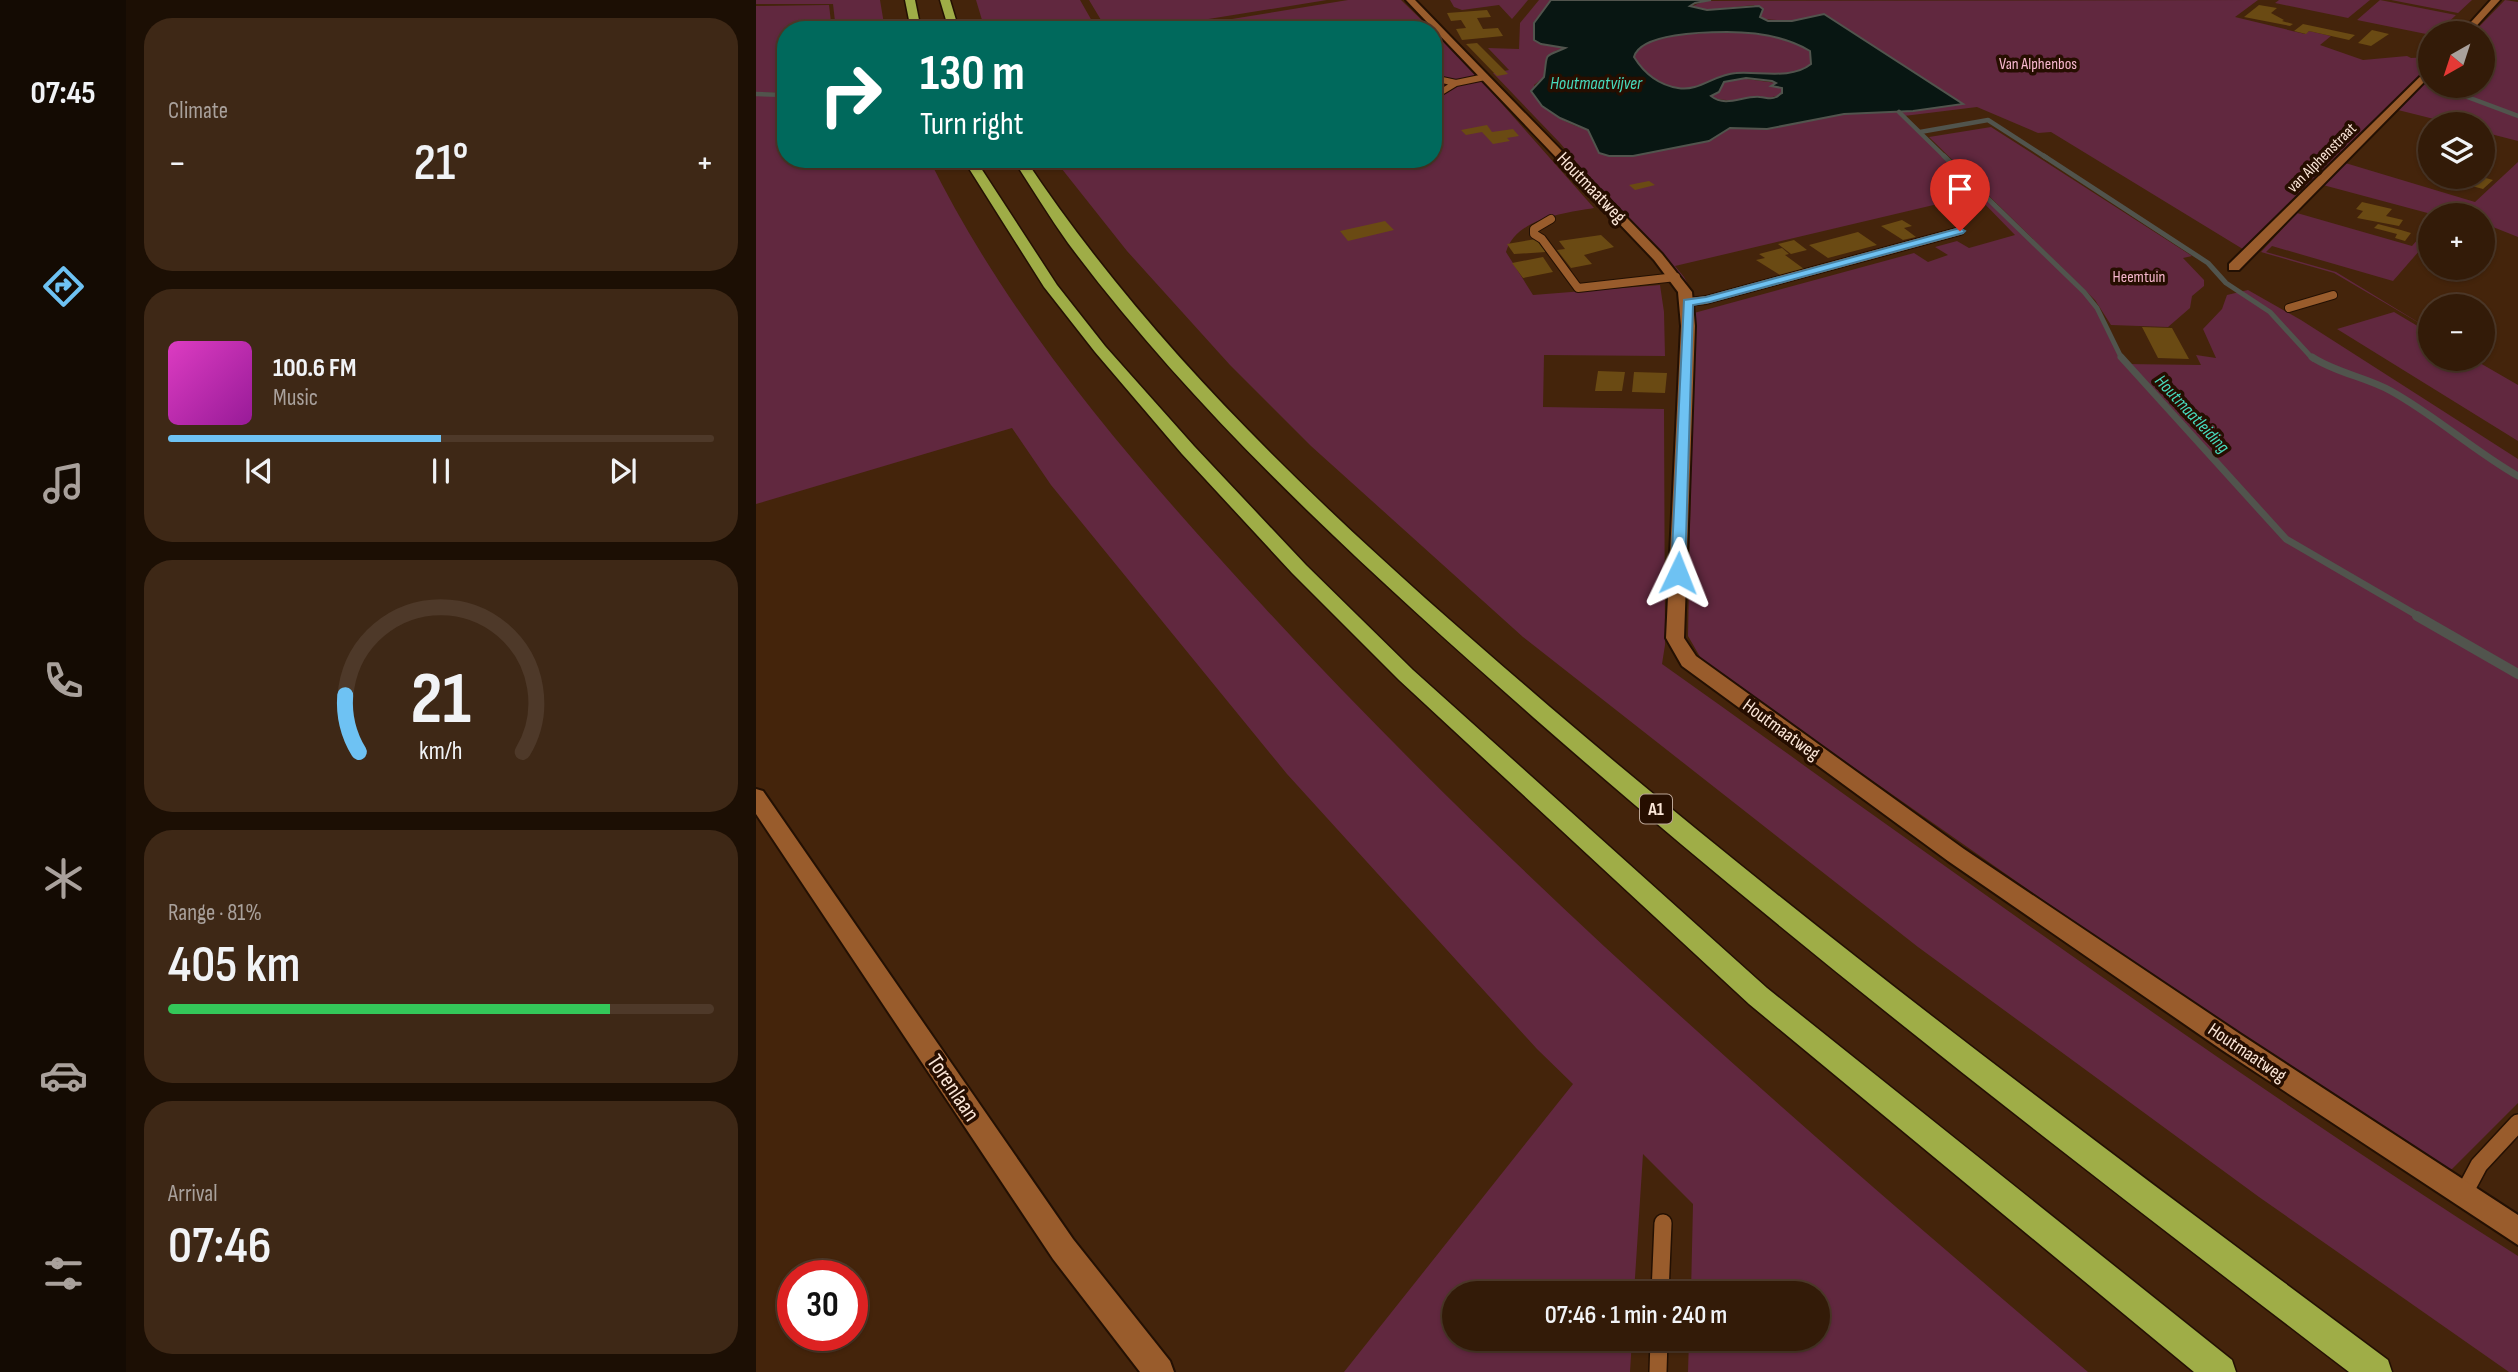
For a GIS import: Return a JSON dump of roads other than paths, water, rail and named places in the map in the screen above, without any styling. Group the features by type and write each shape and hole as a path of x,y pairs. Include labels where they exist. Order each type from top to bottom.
{"highway":[{"path":"910,0 914,21"},
{"path":"945,0 951,21"},
{"path":"974,168 1051,286 1100,349 1188,450 1298,569 1406,675 1758,996 2220,1372"},
{"name":"A1","path":"1025,168 1079,247 1148,332 1211,401 1347,536 1459,639 1574,741 1808,936 1965,1061 2376,1372"}],"street":[{"name":"Houtmaatweg","path":"1410,0 1430,21"},
{"path":"2476,21 2496,0"},
{"name":"Houtmaatweg","path":"1442,33 1676,277 1688,302 1675,638 1689,661 1955,855 2518,1231"},
{"name":"van Alphenstraat","path":"2234,267 2418,82"},
{"name":"Torenlaan","path":"756,797 1063,1249 1159,1372"}],"lane":[{"path":"1442,92 1456,83 1485,77"},
{"path":"1442,80 1456,83"},
{"path":"1551,219 1534,229 1534,234 1542,239 1578,288 1676,277"},
{"path":"1688,302 1706,300 1960,231"},
{"path":"2289,308 2333,295"},
{"path":"2463,1196 2470,1176 2483,1158 2518,1123"},
{"path":"1661,1281 1663,1223"},
{"path":"1658,1372 1659,1351"}],"water":[{"name":"Houtmaatvijver","path":"1551,0 1711,0 1690,6 1707,10 1759,6 1763,9 1760,17 1768,21 1792,21 1824,14 1963,104 1913,111 1844,114 1767,129 1730,128 1709,141 1633,156 1609,156 1599,153 1588,130 1560,118 1542,106 1531,91 1544,77 1547,57 1565,48 1541,44 1534,40 1534,23","holes":["1727,32 1759,34 1791,42 1810,51 1811,64 1794,72 1728,74 1686,89 1658,81 1647,73 1634,57 1639,49 1661,39","1746,78 1772,81 1776,83 1771,86 1782,88 1782,93 1772,98 1754,97 1729,101 1711,96 1719,92 1724,82"]}],"waterway":[{"path":"756,94 777,95"},
{"path":"2470,98 2518,116"},
{"name":"Houtmaatleiding","path":"1899,112 1946,158"},
{"path":"1920,132 1988,120 2047,158"},
{"name":"Houtmaatleiding","path":"1944,156 2084,292 2097,308 2121,357"},
{"path":"2044,156 2208,263 2226,283 2270,312 2313,359"},
{"name":"Houtmaatleiding","path":"2121,357 2286,539 2420,617"},
{"path":"2312,357 2391,391 2518,476"},
{"name":"Houtmaatleiding","path":"2417,616 2518,674"}],"park label":[{"name":"Van Alphenbos","path":"2038,64"},
{"name":"Heemtuin","path":"2139,277"}]}
